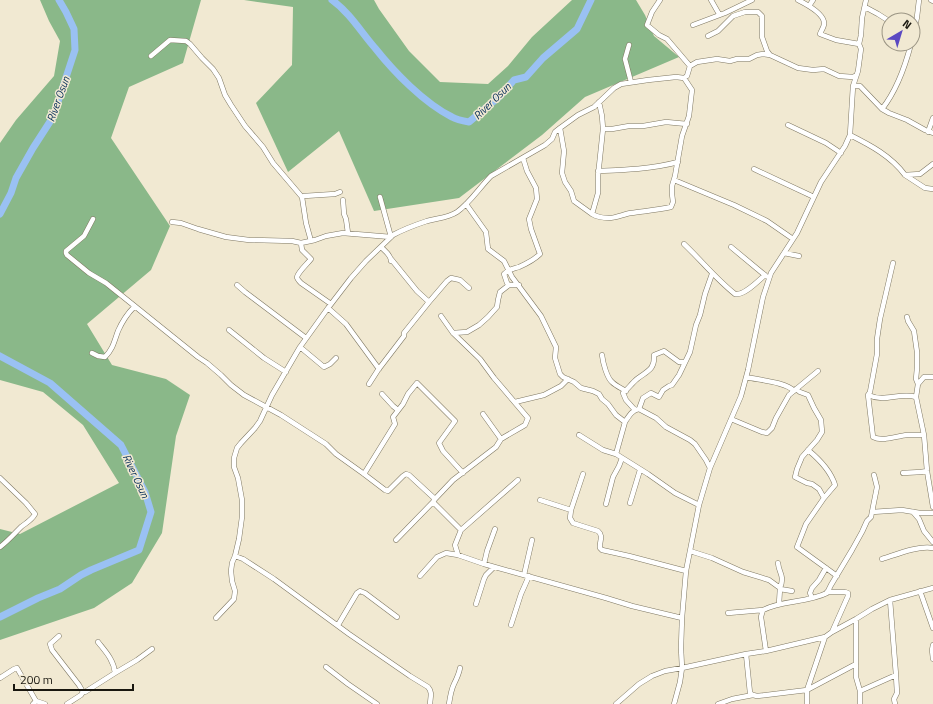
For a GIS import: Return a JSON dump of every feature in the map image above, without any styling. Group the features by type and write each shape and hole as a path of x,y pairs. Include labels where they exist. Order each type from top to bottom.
{"street":[{"path":"660,0 646,25 666,39 690,66"},
{"path":"711,0 719,14"},
{"path":"693,25 752,0"},
{"path":"798,0 805,3 822,16 824,24 820,34 836,40 859,44"},
{"path":"809,6 813,0"},
{"path":"684,244 712,274 735,294 739,295 767,276 773,268 793,239 821,182 846,146 850,135 854,81 858,71 859,44 862,35 862,18 866,0"},
{"path":"918,12 919,0"},
{"path":"865,7 881,16"},
{"path":"708,36 718,31 733,16 745,12 758,12 762,16 762,37 766,51 770,55"},
{"path":"151,56 170,40 186,41 213,69 219,78 225,96 231,105 263,147 273,163 302,197 310,241"},
{"path":"629,45 626,63 631,82"},
{"path":"882,109 889,100 896,86 909,52"},
{"path":"216,618 234,599 235,591 231,571 239,539 242,517 242,500 238,478 234,467 234,458 237,448 255,428 300,346 329,306 351,278 393,234 414,225 450,216 458,211 491,176 545,145 552,139 560,128 578,115 594,107 614,88 621,84 669,78 684,78 687,76 690,66 698,62 718,59 730,61 737,59 748,59 763,54 770,55 798,68 824,70 839,76 853,77 854,81 882,109 907,120 928,132 933,133"},
{"path":"560,128 564,151 562,172 565,182 571,191 574,201 596,217 611,218 622,214 671,207 673,202 672,194 674,180 682,136 689,116 692,90 684,78"},
{"path":"592,214 598,193 598,171 604,129 599,102"},
{"path":"928,132 933,118"},
{"path":"604,129 643,126 666,122 687,124"},
{"path":"788,126 826,143 841,152"},
{"path":"850,135 879,151 902,170 905,175 925,188 933,189"},
{"path":"509,285 506,283 504,274 508,269 526,264 534,260 540,254 529,219 537,199 536,188 527,171 523,158"},
{"path":"598,171 649,168 678,162"},
{"path":"905,175 920,174 933,164"},
{"path":"754,169 814,197"},
{"path":"674,180 734,205 767,221 793,239"},
{"path":"302,197 335,194 340,192"},
{"path":"380,197 391,237"},
{"path":"343,200 348,233"},
{"path":"466,204 486,232 488,249 504,261 519,285 542,316 556,347 555,358 559,371 563,377 574,382 581,388 599,394 616,415 625,422"},
{"path":"93,219 84,236 66,253 75,262 106,283 134,307 198,357 208,363 231,386 326,444 336,454 385,490 388,491 402,476 406,474 409,475 461,530"},
{"path":"172,222 181,223 226,237 249,240 292,241 301,243 343,233 391,237"},
{"path":"301,243 302,250 311,259 297,279 329,306 346,324 379,368"},
{"path":"381,246 391,261 417,291 429,302"},
{"path":"731,247 767,276"},
{"path":"784,253 799,256"},
{"path":"893,263 880,319 877,339 877,354 870,392 868,395 871,430 874,438 881,439 908,435 924,435"},
{"path":"616,454 625,422 630,414 637,409 643,398 651,393 659,397 663,390 672,385 679,375 690,352 696,325 712,274"},
{"path":"674,704 682,668 682,618 686,571 699,505 710,468 741,396 767,276"},
{"path":"369,384 379,368 404,336 404,333 447,281 451,278 460,280 469,288"},
{"path":"237,285 306,338"},
{"path":"454,334 467,332 479,325 497,307 500,292 509,285 519,285"},
{"path":"92,353 105,357 110,352 122,324 128,313 134,307"},
{"path":"396,540 453,480 496,447 502,438 525,425 528,418 480,359 454,334 441,316"},
{"path":"908,317 908,321 914,331 917,352 918,368 916,396 924,435 927,471 933,507"},
{"path":"229,330 264,358 286,372"},
{"path":"300,346 324,367 336,358"},
{"path":"685,362 679,362 664,351 654,355 654,361 650,371 636,380 623,393 626,400 637,409 656,418 666,427 695,444 710,468"},
{"path":"602,356 609,379 626,391"},
{"path":"732,418 767,433 772,428 789,395 818,371"},
{"path":"917,381 933,376"},
{"path":"746,377 781,384 808,395 821,420 822,432 802,457 795,477 812,484 819,489 824,498"},
{"path":"515,402 544,395 568,380"},
{"path":"364,474 395,424 393,417 417,383 455,421 439,443 442,451 463,473"},
{"path":"382,394 398,410"},
{"path":"868,395 881,399 910,395 916,396"},
{"path":"483,414 502,438"},
{"path":"578,434 603,450 616,454 675,493 699,505"},
{"path":"808,450 826,468 835,485 806,524 797,547 837,576"},
{"path":"606,504 614,477 622,458"},
{"path":"630,503 640,470"},
{"path":"903,473 927,471"},
{"path":"583,474 570,518 573,523 601,533 602,536 599,545 602,550 686,571"},
{"path":"828,592 867,521 872,517 877,487 874,475"},
{"path":"0,478 26,503 35,514 33,518 0,547"},
{"path":"458,555 455,545 461,530 518,480"},
{"path":"540,500 572,510"},
{"path":"872,512 902,510 920,514 933,513"},
{"path":"912,512 919,519 924,531 933,542"},
{"path":"919,519 920,514"},
{"path":"484,564 494,529"},
{"path":"511,625 527,576 532,540"},
{"path":"882,559 918,548 933,548"},
{"path":"690,551 768,580 780,589 792,592"},
{"path":"420,576 429,565 441,555 446,553 458,555 494,567 632,606 682,618"},
{"path":"235,556 256,567 349,634 428,687 431,694 430,704"},
{"path":"778,563 778,568 782,577 779,604"},
{"path":"476,604 484,579 494,567"},
{"path":"812,598 810,593 812,588 826,568"},
{"path":"616,704 639,684 652,676 665,671 766,651 825,637 890,600 933,588"},
{"path":"338,625 357,593 360,591 365,593 397,617"},
{"path":"920,591 933,628"},
{"path":"728,613 763,610 779,604 812,598 828,592 846,592 848,593 848,596 832,632"},
{"path":"890,600 896,675 896,693 894,704"},
{"path":"763,610 761,617 766,651"},
{"path":"856,619 856,677 860,691 860,704"},
{"path":"59,636 50,644 52,650 83,692"},
{"path":"807,704 808,690 825,637"},
{"path":"98,642 112,660 115,666 115,672"},
{"path":"933,645 933,659"},
{"path":"67,704 83,692 137,660 152,649"},
{"path":"746,654 750,692 753,695"},
{"path":"718,704 732,699 753,695 757,696 808,690 856,664"},
{"path":"326,667 377,704"},
{"path":"0,678 17,668 35,703 46,704"},
{"path":"449,704 453,685 460,673 460,668"},
{"path":"860,691 896,675"}],"green space":[{"path":"40,0 201,0 183,63 129,87 111,138 170,226 151,270 87,324 112,365 166,379 190,395 176,436 162,533 132,583 94,608 0,640 0,529 20,534 119,483 83,425 43,392 0,380 0,143 16,120 54,76 60,41"},
{"path":"244,0 374,0 409,51 440,82 488,84 508,66 532,37 572,0 636,0 645,15 654,36 679,57 585,97 542,135 459,198 374,211 339,131 288,172 256,103 292,65 293,7"}],"waterway":[{"name":"River Osun","path":"0,214 11,193 16,178 53,117 75,50 74,29 59,0"},
{"name":"River Osun","path":"332,0 350,17 400,77 420,95 441,111 456,119 469,122 500,96 514,80 526,77 543,58 577,29 591,0"},
{"name":"River Osun","path":"0,356 50,383 121,445 145,492 151,512 139,550 91,570 60,589 0,617"}]}
